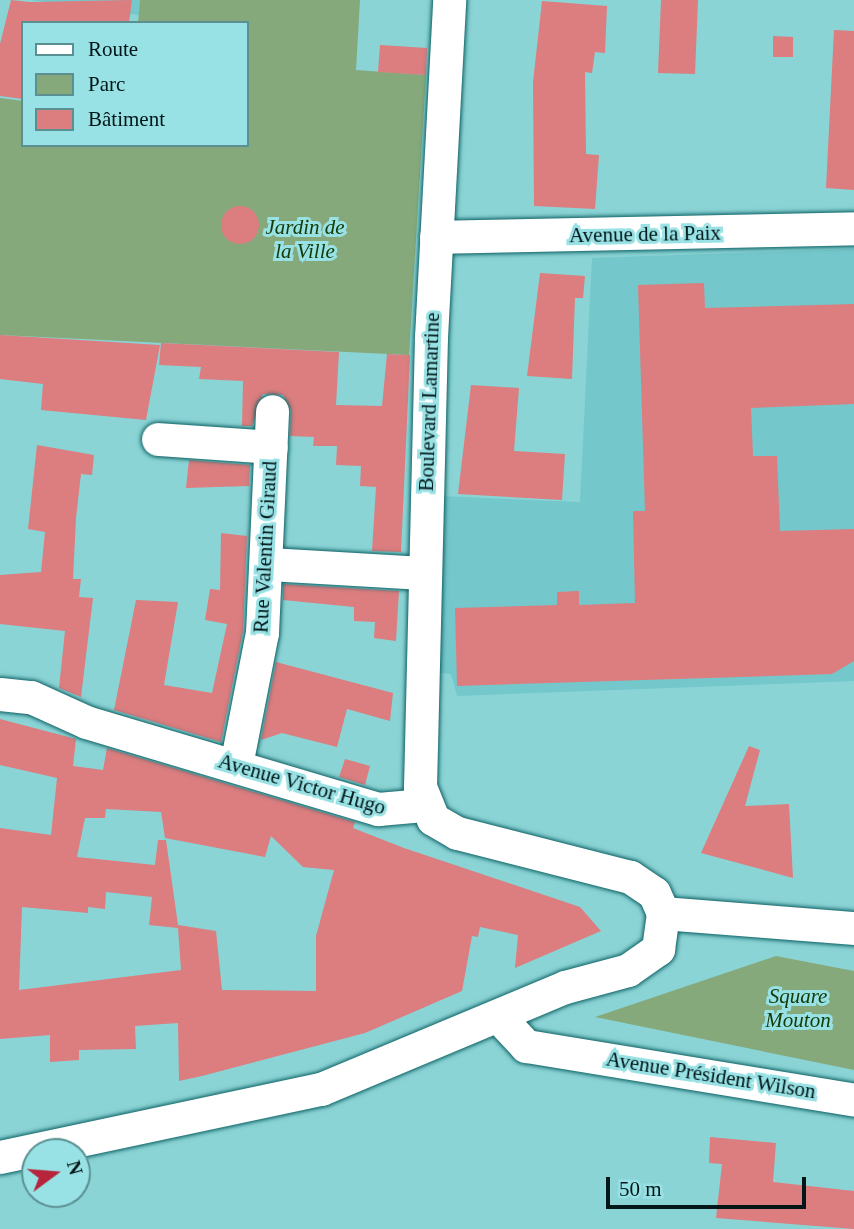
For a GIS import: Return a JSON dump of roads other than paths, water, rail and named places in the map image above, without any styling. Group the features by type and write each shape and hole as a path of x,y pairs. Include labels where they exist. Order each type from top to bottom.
{"street":[{"name":"Boulevard Lamartine","path":"424,804 418,758 436,237 449,0"},
{"name":"Avenue de la Paix","path":"436,237 854,228"},
{"name":"Rue Valentin Giraud","path":"236,765 268,564 272,411"},
{"path":"158,439 271,447"},
{"path":"268,564 424,573"},
{"name":"Avenue Victor Hugo","path":"0,694 31,697 86,722 378,809 424,804"},
{"path":"0,1157 321,1089 565,988 651,957 663,917 654,893 630,877 457,833 424,804"},
{"path":"663,917 854,928"},
{"path":"533,1001 568,1050"},
{"name":"Avenue Président Wilson","path":"498,1016 526,1046 568,1050 854,1100"}],"park label":[{"name":"Jardin de la Ville","path":"305,239"},
{"name":"Square Mouton","path":"798,1008"}]}
